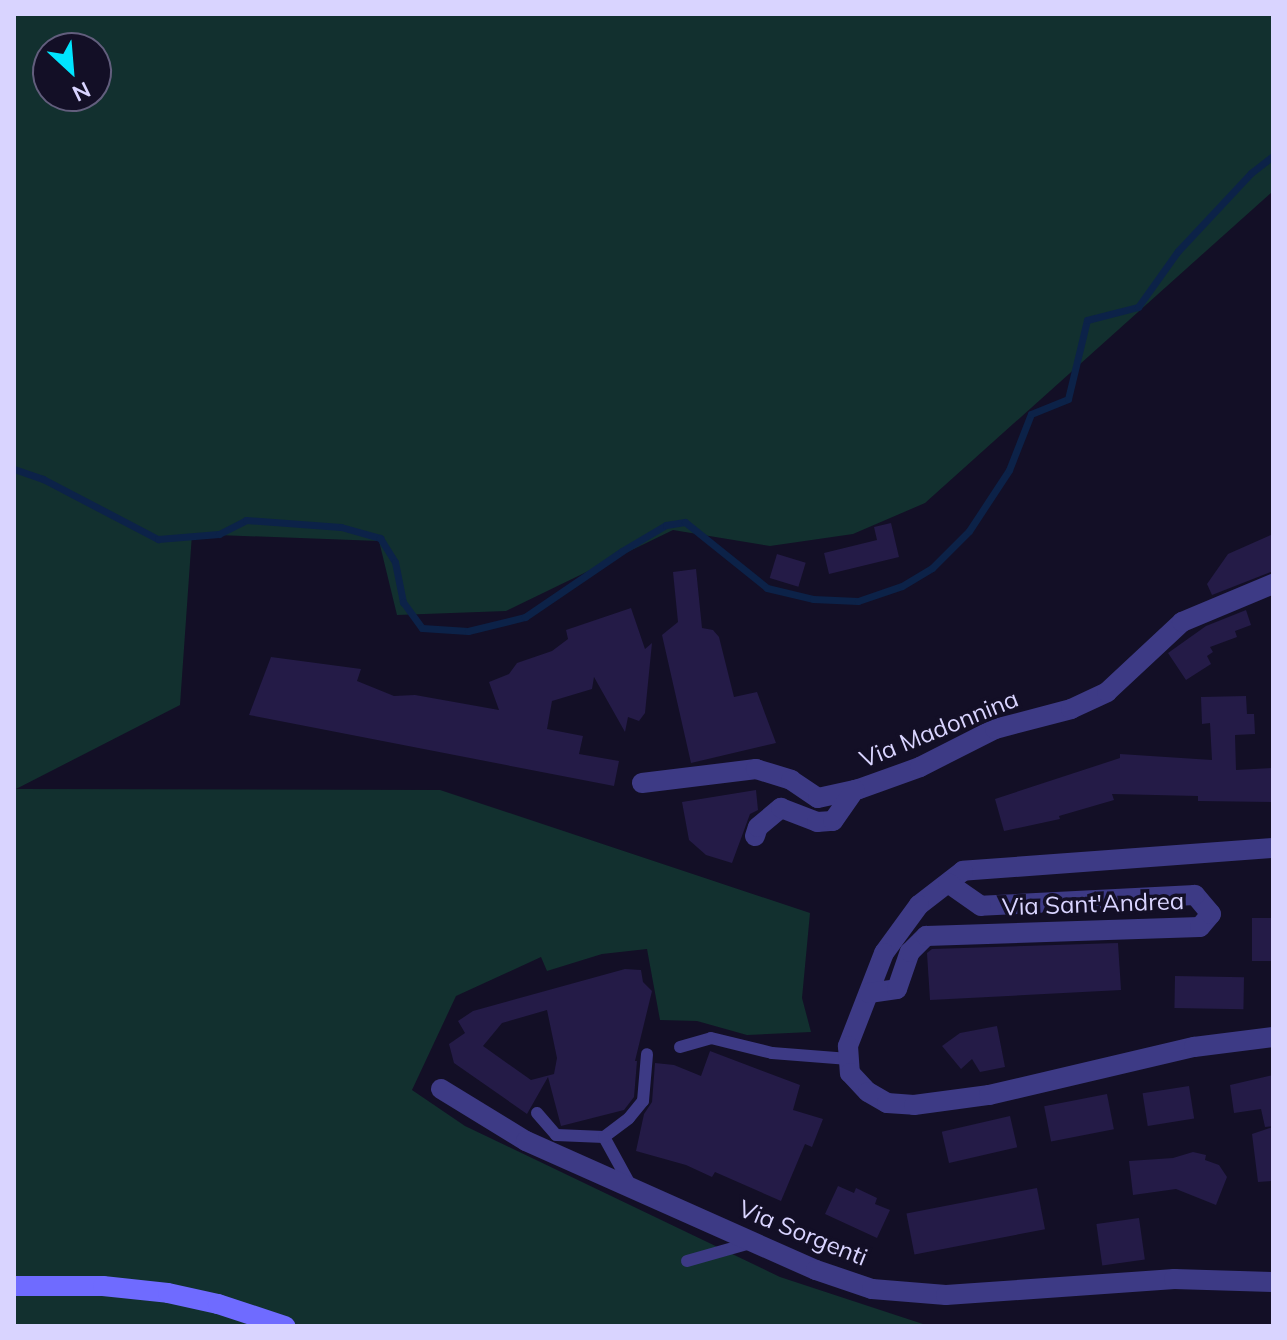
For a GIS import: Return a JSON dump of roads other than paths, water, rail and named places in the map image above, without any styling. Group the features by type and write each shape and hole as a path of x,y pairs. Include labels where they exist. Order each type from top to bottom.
{"main road":[{"path":"14,1286 103,1286 168,1293 218,1304 285,1326"}],"street":[{"name":"Via Madonnina","path":"642,783 756,769 791,780 818,798 855,790 920,767 995,729 1071,709 1107,692 1182,622 1273,584"},
{"path":"755,836 758,827 781,808 817,822 833,821 855,790"},
{"name":"Via Sant'Andrea","path":"849,1059 848,1046 884,953 919,905 963,871 1273,848"},
{"name":"Via Sant'Andrea","path":"869,993 897,989 910,952 926,936 1200,927 1211,914 1195,895 981,906 948,883"},
{"path":"849,1059 850,1073 868,1092 887,1103 914,1105 989,1095 1194,1047 1273,1037"},
{"name":"Via Sorgenti","path":"441,1089 526,1141 753,1242 872,1289 946,1295 1174,1279 1273,1282"}],"lane":[{"path":"680,1047 711,1038 772,1053 849,1059"},
{"path":"537,1113 556,1135 604,1137 629,1118 643,1101 647,1054"},
{"path":"604,1137 632,1188"},
{"path":"687,1261 753,1242"}],"waterway":[{"path":"14,469 43,479 158,539 219,534 246,520 341,527 380,538 395,562 403,602 422,628 468,631 525,617 622,551 666,525 685,522 767,588 813,599 858,601 902,586 932,568 969,531 1009,470 1031,414 1068,399 1087,320 1138,307 1178,251 1251,173 1273,156"}]}
